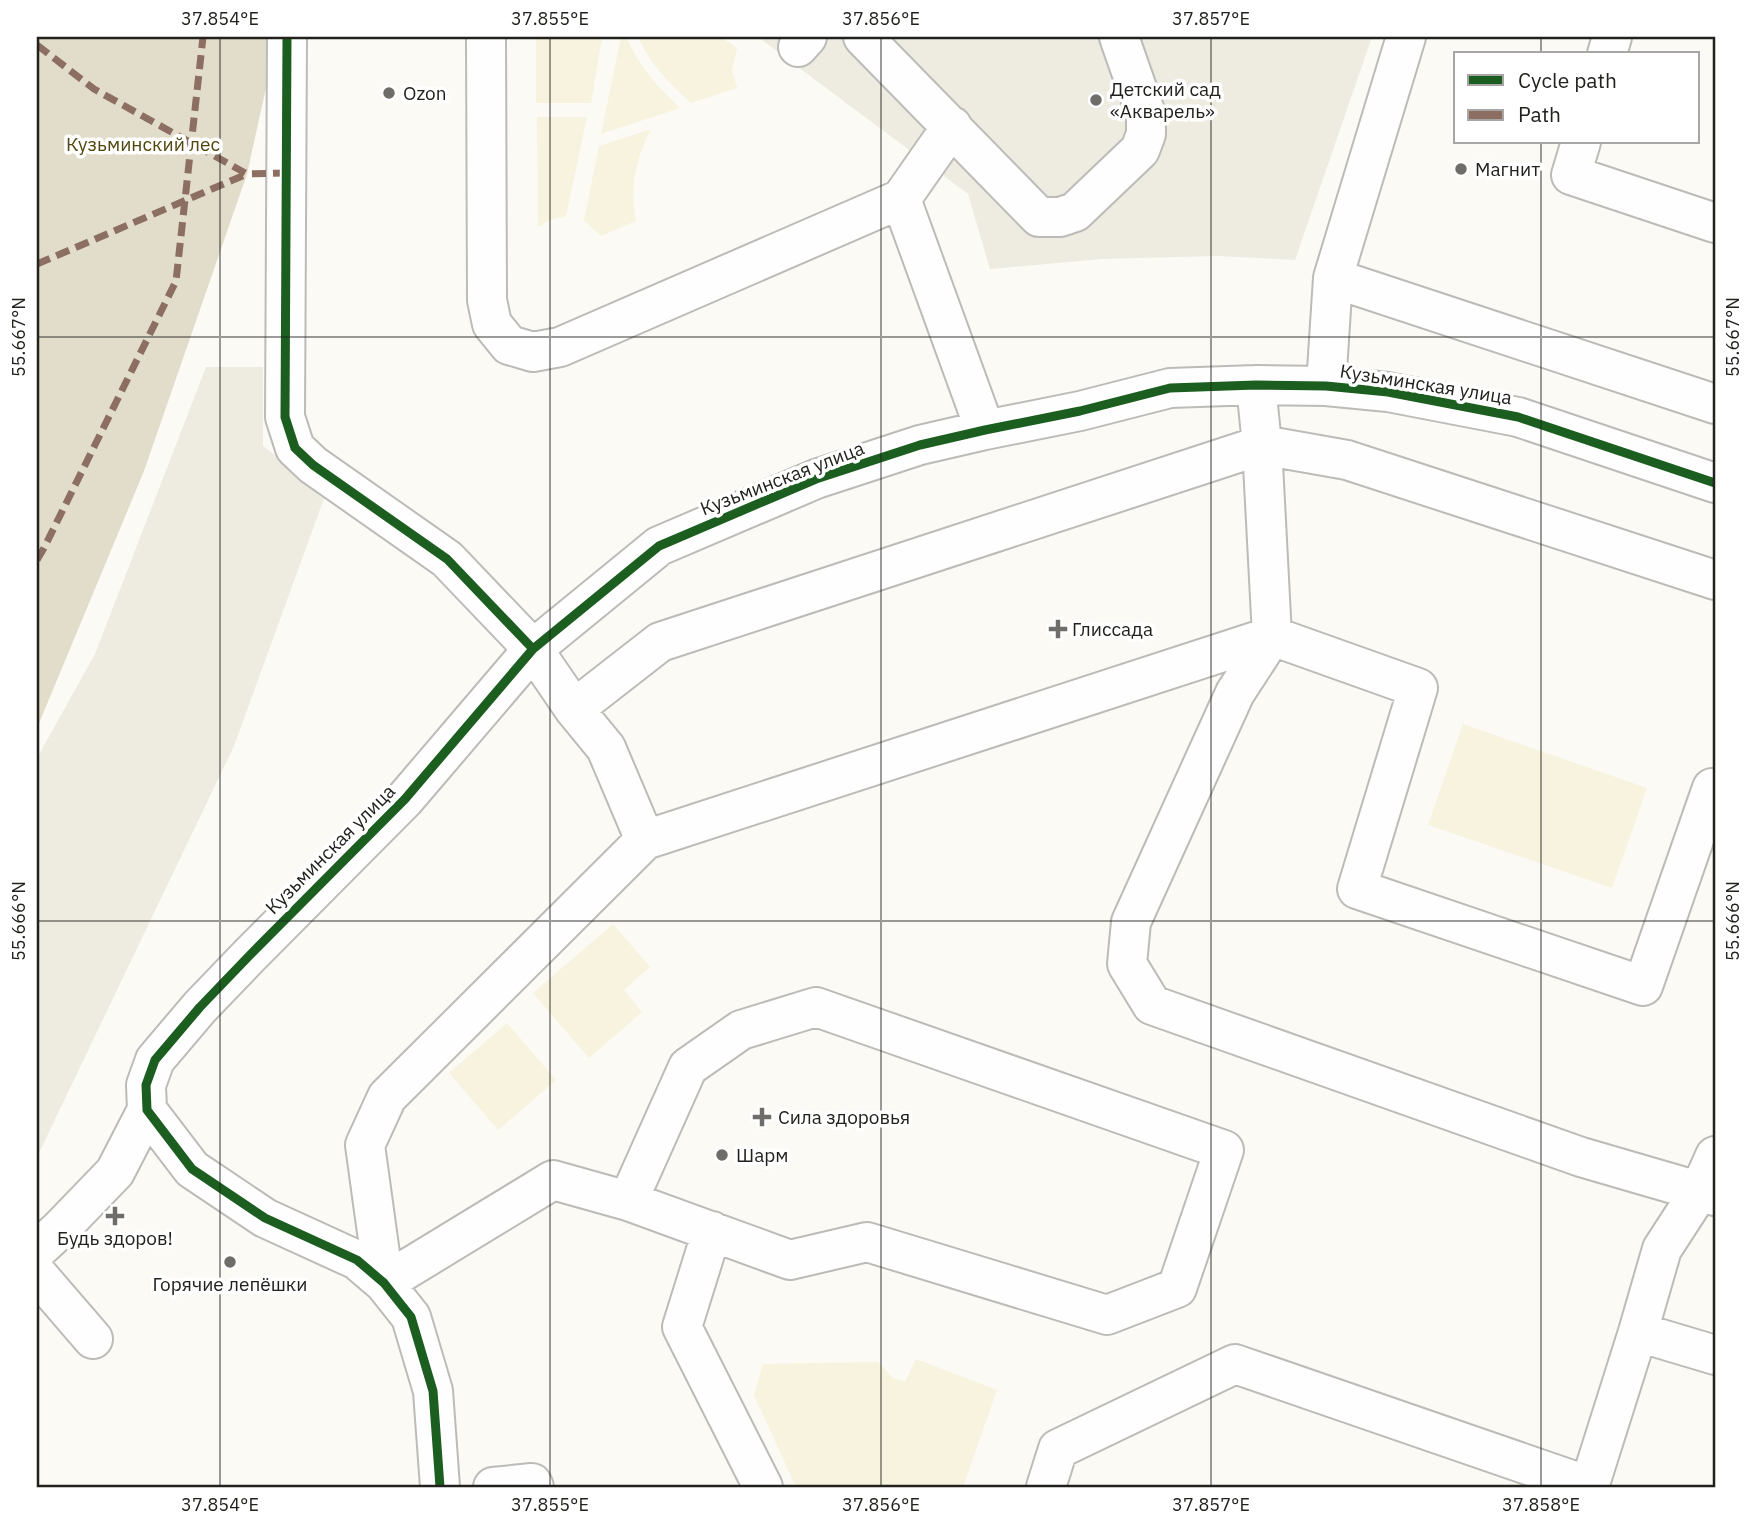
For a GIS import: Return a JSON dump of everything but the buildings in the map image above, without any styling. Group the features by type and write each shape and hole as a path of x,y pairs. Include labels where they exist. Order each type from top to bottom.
{"street":[{"path":"287,37 285,417 295,448 313,465 447,559 533,649 574,709 606,748 645,840"},
{"path":"486,37 488,300 492,324 509,345 533,352 560,347 901,199 951,126"},
{"path":"863,37 1039,217 1060,217 1075,212 1140,150 1146,134 1146,114 1119,37"},
{"path":"1326,386 1333,278 1406,37"},
{"path":"1580,144 1571,175 1715,223"},
{"path":"901,199 985,430"},
{"path":"1333,278 1715,404"},
{"path":"1256,385 1262,445 1272,636 1235,693 1130,922 1127,964 1152,1005 1581,1157 1707,1194"},
{"name":"Кузьминская улица","path":"147,1110 146,1085 155,1060 249,956 405,799 533,649 659,546 816,479 919,445 1080,411 1170,388 1256,385 1326,386 1388,392 1518,417 1715,482"},
{"path":"574,709 660,642 1262,445 1347,460 1715,580"},
{"path":"384,1283 365,1145 387,1097 645,840 1272,636 1418,688 1357,889 1643,986 1712,788 1715,789"},
{"path":"384,1283 553,1180 628,1201 790,1260 867,1242 1107,1315 1177,1288 1224,1150 816,1007 741,1030 688,1067 628,1201"},
{"path":"37,1250 60,1230 115,1172 147,1110 192,1169 265,1218 357,1261 384,1283 411,1317 433,1391 440,1487"},
{"path":"1046,1487 1058,1449 1235,1364 1589,1487 1662,1249 1707,1194 1715,1156"},
{"path":"712,1231 682,1327 763,1487"},
{"path":"37,1274 93,1339"},
{"path":"1638,1332 1715,1355"},
{"path":"493,1487 532,1482 534,1487"}],"shaded area":[{"path":"536,37 602,37 591,103 536,103"},
{"path":"621,37 626,37 649,75 680,108 601,134"},
{"path":"638,37 721,37 737,48 732,70 737,88 691,103 661,73"},
{"name":"Детский сад «Акварель»","path":"758,37 1372,37 1295,260 1218,256 1102,259 990,269 968,194"},
{"path":"537,117 587,117 566,216 550,220 538,227"},
{"path":"651,129 635,174 633,196 636,221 601,236 584,220 599,146"},
{"path":"206,367 263,367 263,446 326,493 234,746 37,1157 37,758 95,654"},
{"path":"1463,724 1647,788 1612,888 1428,825"},
{"path":"613,924 650,967 624,990 642,1012 589,1058 533,993"},
{"path":"507,1023 556,1080 498,1130 449,1073"},
{"path":"916,1359 997,1390 963,1487 796,1487 754,1395 763,1364 878,1362 893,1378 905,1382"}],"green space":[{"name":"Кузьминский лес","path":"37,37 273,37 273,56 247,174 144,471 37,728"}],"marked path":[{"path":"37,560 176,281 203,37"},
{"path":"37,45 94,89 247,174 286,173"},
{"path":"37,264 247,174"}],"cycle path":[{"path":"287,37 285,417 295,448 313,465 447,559 533,649"},
{"path":"440,1487 433,1391 411,1317 384,1283 357,1260 265,1218 192,1169 147,1110 146,1085 155,1060 200,1007 405,799 533,649 659,546 816,479 920,445 1080,411 1170,388 1326,386 1388,392 1518,417 1715,483"}],"place":[{"name":"Ozon","path":"389,93"},
{"name":"Детский сад «Акварель»","path":"1096,100"},
{"name":"Магнит","path":"1461,169"},
{"name":"Глиссада","path":"1058,629"},
{"name":"Сила здоровья","path":"762,1117"},
{"name":"Шарм","path":"722,1155"},
{"name":"Будь здоров!","path":"115,1216"},
{"name":"Горячие лепёшки","path":"230,1262"}]}
